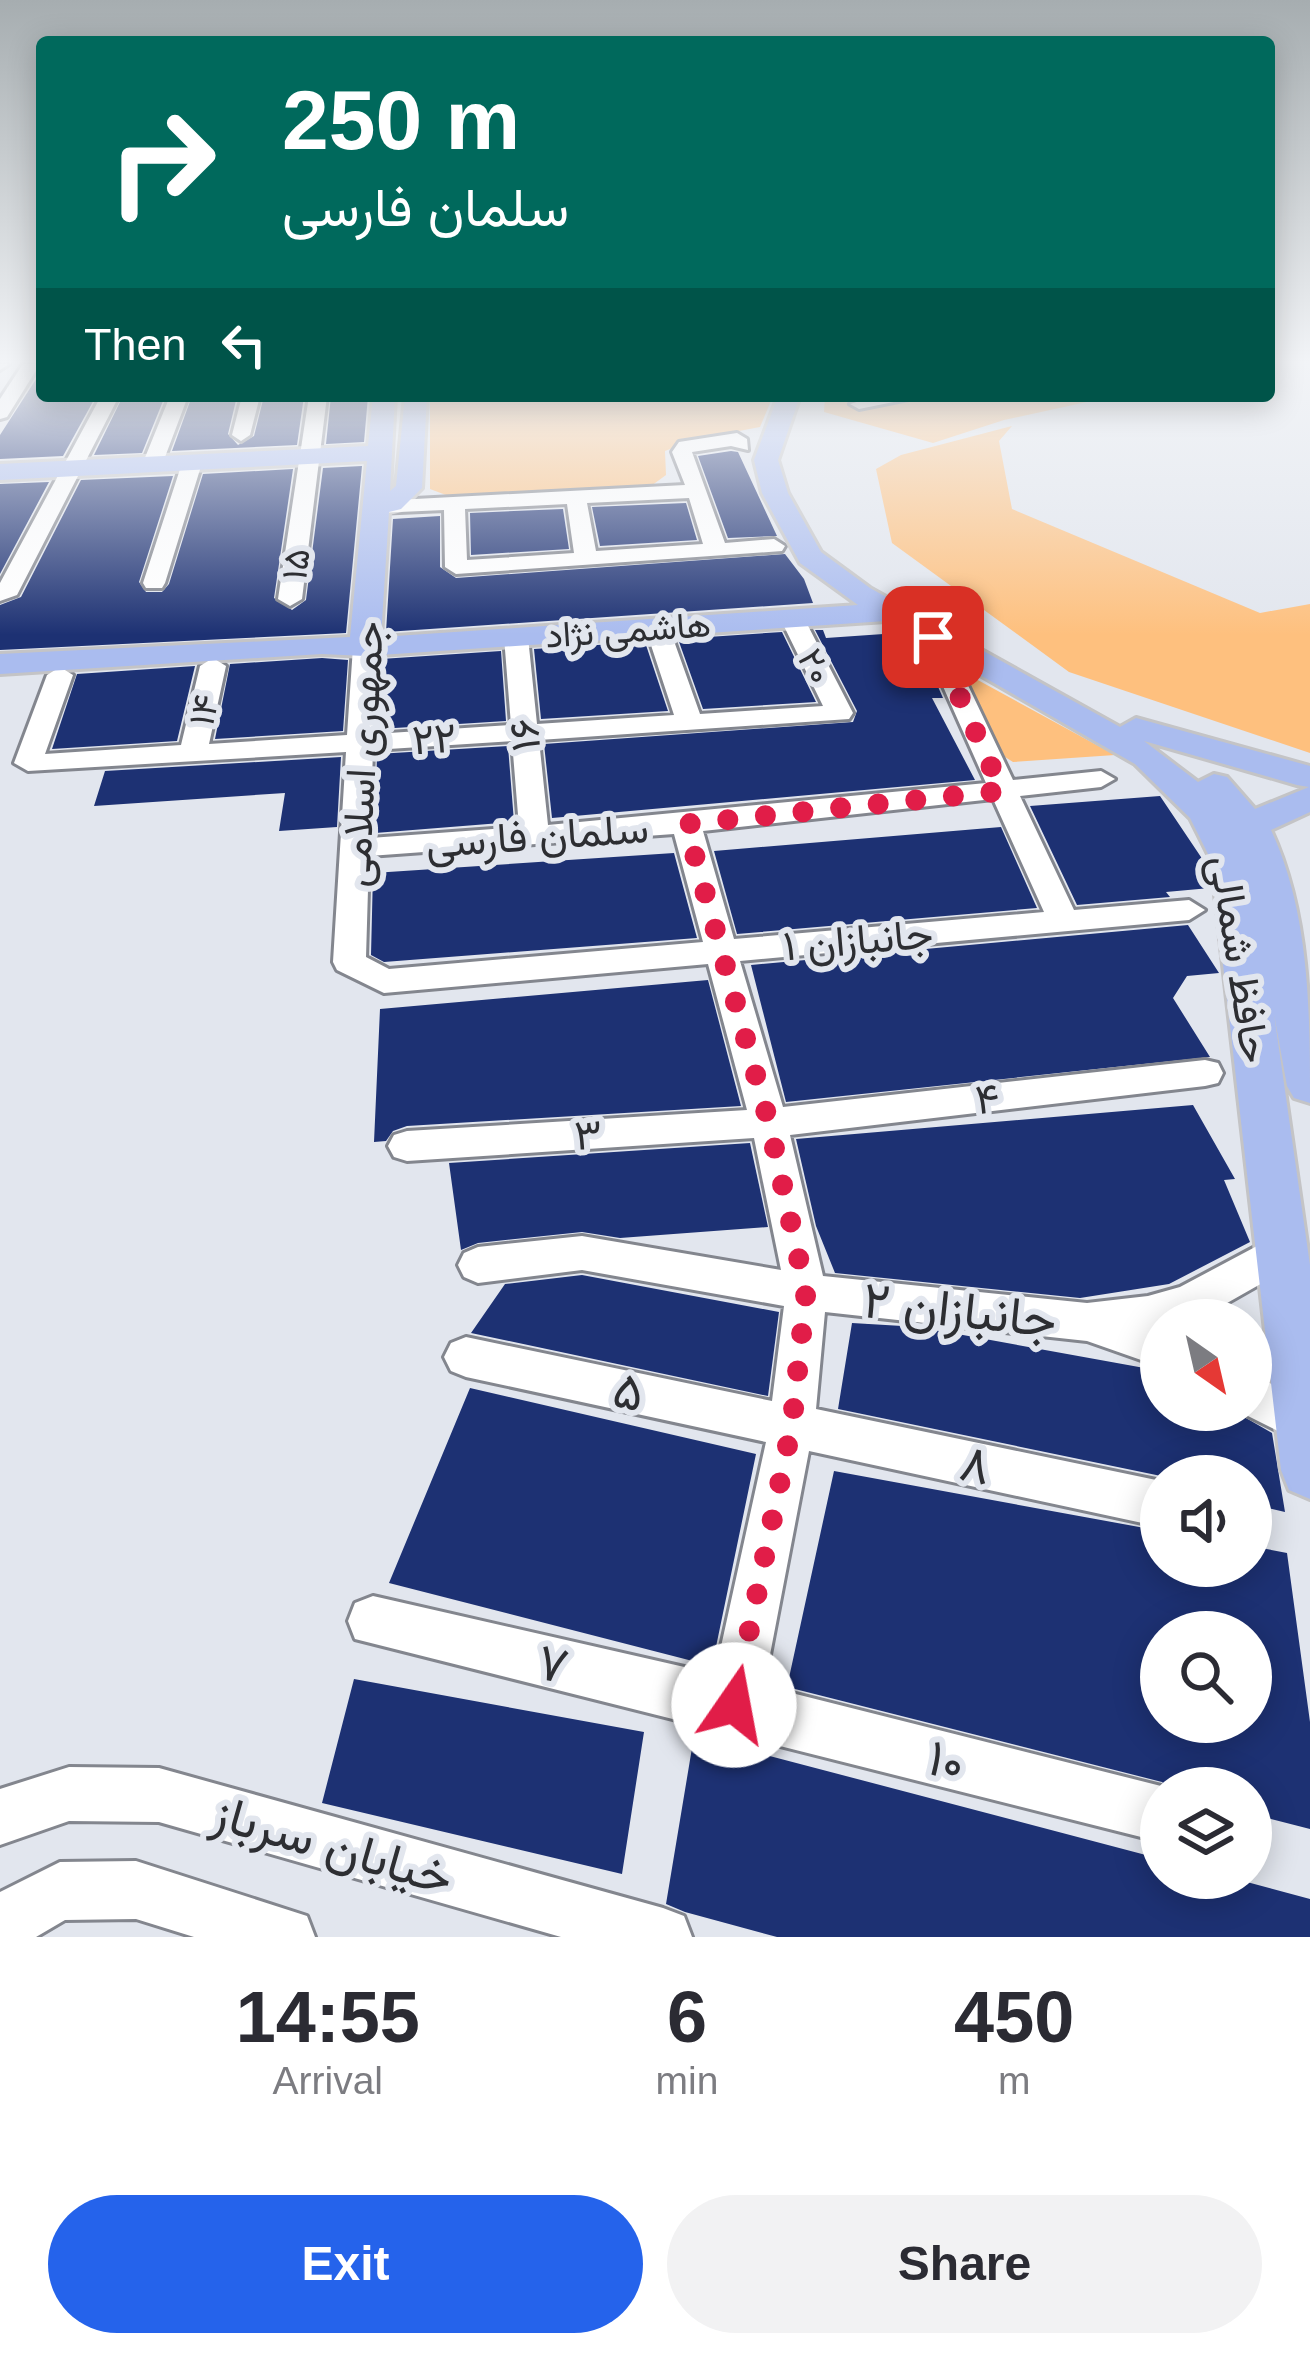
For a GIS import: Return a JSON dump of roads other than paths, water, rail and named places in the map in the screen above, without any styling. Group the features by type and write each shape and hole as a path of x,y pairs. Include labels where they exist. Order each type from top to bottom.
{"main road":[{"path":"0,472 353,454"},
{"name":"جمهوری اسلامی","path":"365,647 377,454"},
{"path":"377,507 392,503 410,488 412,454"},
{"name":"حافظ شمالی","path":"768,454 775,493 796,538 832,576 1147,757 1174,778 1218,827 1235,879 1310,1470"},
{"name":"حافظ شمالی","path":"790,454 790,475 832,554 880,587 1136,728 1199,771 1250,826 1264,855 1308,1066"},
{"name":"هاشمی نژاد","path":"0,664 322,645 365,647 892,611"},
{"name":"هاشمی نژاد","path":"0,679 318,660 365,647"},
{"path":"1136,728 1310,777"},
{"path":"1250,826 1310,797"}],"street":[{"path":"5,595 81,454"},
{"path":"152,465 156,454"},
{"path":"683,454 716,549"},
{"name":"۱۵","path":"290,599 309,457"},
{"path":"154,583 192,463"},
{"path":"377,507 697,491"},
{"path":"576,496 586,558"},
{"path":"454,504 457,567 774,546"},
{"name":"۲۰","path":"792,618 840,713"},
{"path":"657,627 690,723"},
{"name":"۱۶","path":"516,637 534,832"},
{"path":"933,637 1063,920"},
{"name":"جمهوری اسلامی","path":"365,647 349,962 384,981"},
{"name":"۱۴","path":"194,754 213,666"},
{"name":"۲۲","path":"61,675 28,763 840,713"},
{"name":"سلمان فارسی","path":"357,848 686,824 1101,778"},
{"path":"686,824 769,1123 806,1292 792,1424 734,1705"},
{"name":"جانبازان ۱","path":"384,981 1189,910"},
{"name":"۴","path":"769,1123 1205,1073"},
{"name":"۳","path":"406,1146 769,1123"},
{"path":"1087,1322 1148,1315 1191,1302 1271,1258 1280,1241"},
{"name":"جانبازان ۲","path":"478,1265 582,1253 806,1292 1087,1322"},
{"path":"1087,1322 1140,1341"},
{"name":"۵","path":"466,1358 792,1424"},
{"path":"1272,1407 1302,1423"},
{"name":"۸","path":"792,1424 1140,1499"},
{"name":"۷","path":"373,1622 734,1705"},
{"name":"۱۰","path":"734,1705 1140,1809"},
{"name":"خیابان سرباز","path":"0,1817 69,1794 159,1796 660,1937"},
{"path":"7,1937 12,1917 60,1891 136,1890 286,1937"}]}
